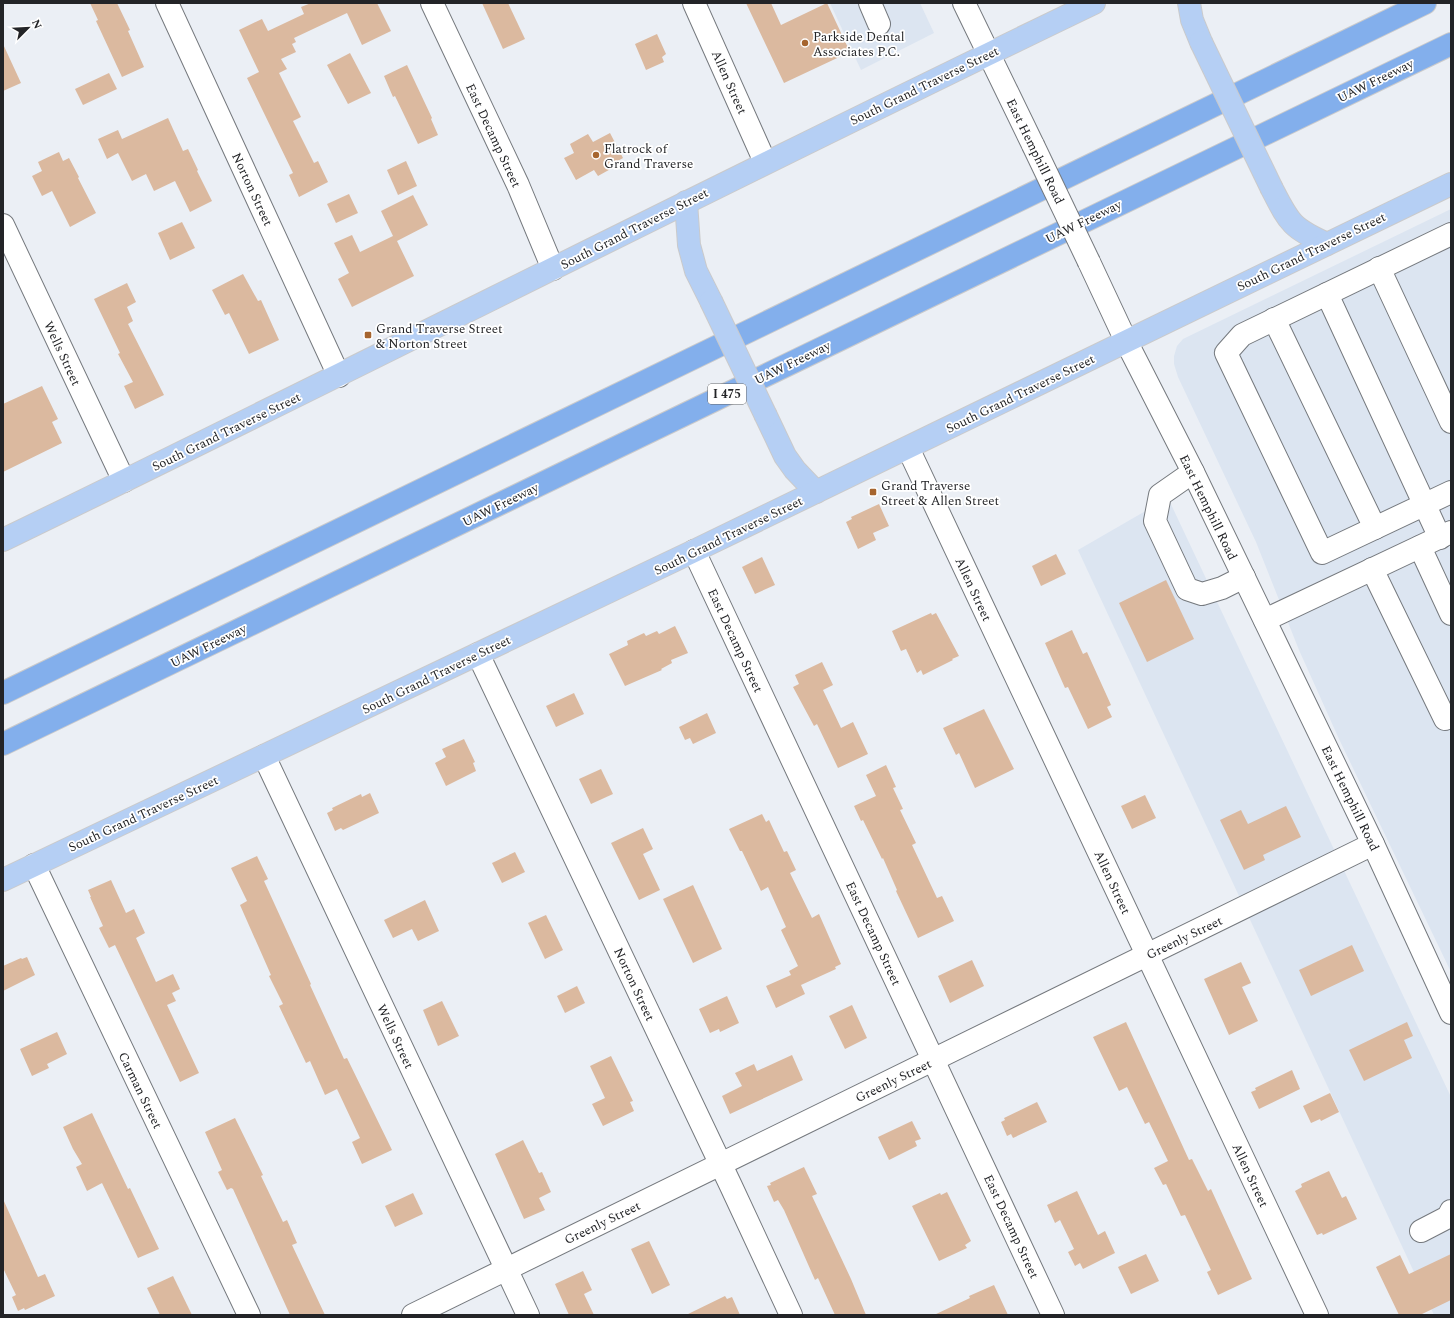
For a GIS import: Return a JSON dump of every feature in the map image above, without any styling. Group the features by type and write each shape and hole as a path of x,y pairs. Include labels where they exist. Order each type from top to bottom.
{"highway":[{"path":"3,693 1425,3"},
{"name":"UAW Freeway","path":"3,744 1451,44"}],"main road":[{"name":"South Grand Traverse Street","path":"3,540 339,376 765,162 1094,3"},
{"path":"1189,3 1192,20 1201,42 1272,188 1290,221 1307,235 1327,244"},
{"name":"South Grand Traverse Street","path":"3,880 694,551 1451,184"},
{"path":"686,202 689,245 696,271 785,456 795,470 816,492"}],"street":[{"name":"Norton Street","path":"167,3 339,376"},
{"name":"East Decamp Street","path":"432,3 518,185 552,269"},
{"name":"Allen Street","path":"694,3 765,162"},
{"path":"870,3 879,24"},
{"name":"East Hemphill Road","path":"964,3 1126,341 1193,472 1265,620 1373,844 1451,1013"},
{"name":"Wells Street","path":"3,225 124,481"},
{"path":"1451,234 1242,335 1226,353 1322,553 1451,492"},
{"path":"1380,268 1451,422"},
{"path":"1265,620 1445,535 1424,504 1327,294"},
{"path":"1274,319 1375,528"},
{"name":"Allen Street","path":"908,448 1317,1315"},
{"path":"1193,472 1160,495 1155,521 1187,589 1202,594 1222,588 1244,577"},
{"path":"1420,547 1451,614"},
{"name":"East Decamp Street","path":"694,551 1053,1315"},
{"path":"1372,569 1449,723"},
{"name":"Norton Street","path":"478,654 791,1315"},
{"name":"Wells Street","path":"264,756 528,1315"},
{"name":"Greenly Street","path":"413,1315 720,1163 934,1060 1373,844"},
{"name":"Carman Street","path":"34,865 249,1315"},
{"path":"1421,1231 1448,1217 1451,1211"}],"shaded area":[{"path":"830,3 920,3 934,33 861,70"},
{"path":"1451,209 1451,972 1339,739 1299,650 1256,542 1178,377 1174,364 1174,356 1177,346 1183,339"},
{"path":"1168,498 1451,1097 1451,1315 1434,1315 1078,550"}],"building":[{"path":"90,3 117,3 130,30 128,31 144,67 122,77 96,21 98,20"},
{"path":"311,3 377,3 391,31 362,45 347,13 294,38 296,42 292,44 296,52 281,59 287,69 279,73 301,117 293,121 314,163 318,161 328,182 299,197 289,175 293,173 247,78 259,72 239,30 262,19 268,31 304,14 301,7"},
{"path":"482,3 508,3 525,39 503,49"},
{"name":"Parkside Dental Associates P.C.","path":"746,3 771,3 781,25 827,3 850,52 784,83"},
{"path":"657,34 666,54 662,57 664,62 646,70 635,44"},
{"path":"3,44 21,83 3,91"},
{"path":"350,53 371,93 348,104 327,65"},
{"path":"407,65 432,118 431,119 438,135 418,144 395,96 393,97 384,76"},
{"path":"109,73 117,89 83,105 75,89"},
{"path":"168,118 183,151 188,149 212,201 190,212 175,181 154,191 146,174 132,181 118,153 107,159 98,139 118,130 122,139"},
{"name":"Flatrock of Grand Traverse","path":"610,133 623,158 614,163 616,166 598,176 594,170 576,180 564,158 574,153 570,144 588,134 593,142"},
{"path":"59,152 63,161 69,158 96,213 70,227 52,191 42,196 32,176 42,171 38,162"},
{"path":"406,161 417,186 398,195 387,170"},
{"path":"349,194 358,213 336,223 327,204"},
{"path":"413,195 428,225 397,241 414,276 352,307 338,279 349,273 334,243 352,235 360,252 393,236 381,211"},
{"path":"182,222 195,248 170,260 158,233"},
{"path":"243,274 258,301 261,300 279,340 249,354 229,313 225,315 212,290"},
{"path":"127,283 136,302 127,307 133,321 128,324 164,395 135,409 124,386 133,382 118,354 120,353 94,299"},
{"path":"42,386 58,419 52,422 62,443 3,472 3,404"},
{"path":"879,504 889,526 873,533 876,540 858,549 846,522 852,519 851,517"},
{"path":"1056,554 1066,574 1041,586 1032,566"},
{"path":"762,557 775,585 755,594 742,567"},
{"path":"1166,580 1194,639 1147,662 1119,603"},
{"path":"931,613 932,615 936,613 959,656 923,675 921,670 917,673 906,649 901,651 892,631"},
{"path":"675,626 688,653 671,660 672,663 661,669 662,670 625,686 609,654 628,645 627,641 644,633 646,636 657,631 659,634"},
{"path":"1072,630 1083,654 1087,652 1111,705 1107,707 1112,717 1088,729 1068,687 1065,688 1045,643"},
{"path":"822,662 833,685 823,690 841,728 853,722 868,754 838,768 817,724 814,726 793,687 799,684 795,675"},
{"path":"574,693 584,714 556,727 546,706"},
{"path":"984,709 1014,769 975,788 959,753 956,755 943,728"},
{"path":"707,713 716,733 693,744 690,738 685,740 679,727"},
{"path":"464,739 475,762 473,763 476,771 446,786 435,763 446,757 442,749"},
{"path":"886,765 896,787 893,788 903,809 900,810 916,843 912,845 937,898 942,896 954,921 918,938 896,891 897,890 883,858 882,859 863,820 861,821 854,806 876,796 866,775"},
{"path":"601,769 613,794 591,804 579,779"},
{"path":"370,793 379,813 343,830 341,828 335,831 327,813 333,810 332,808 361,794 362,797"},
{"path":"1145,795 1156,818 1132,829 1121,806"},
{"path":"1286,806 1301,837 1263,855 1265,860 1244,870 1220,820 1241,810 1248,824"},
{"path":"762,814 766,822 769,820 784,852 787,851 796,870 790,873 812,918 819,914 841,964 835,967 836,969 801,985 805,994 776,1008 766,986 791,975 789,971 798,966 781,930 786,927 768,887 761,891 742,851 740,851 729,829"},
{"path":"643,828 653,849 643,854 660,890 639,900 611,843"},
{"path":"515,852 525,872 502,883 492,863"},
{"path":"257,856 268,879 264,881 311,984 310,985 344,1059 347,1058 392,1150 362,1164 352,1142 360,1138 337,1089 325,1095 310,1061 306,1063 279,1006 283,1004 269,976 271,975 240,905 247,901 231,868"},
{"path":"111,880 126,913 134,909 145,933 136,938 156,982 173,974 180,989 172,993 176,1001 167,1005 199,1073 180,1082 115,945 109,948 99,928 103,926 88,890"},
{"path":"693,885 722,949 693,963 663,899"},
{"path":"425,900 439,931 418,941 412,929 393,938 384,920"},
{"path":"546,915 563,950 545,959 528,923"},
{"path":"1352,945 1364,971 1311,996 1299,970"},
{"path":"27,957 35,975 3,991 3,966"},
{"path":"972,960 984,986 950,1003 938,976"},
{"path":"1241,962 1251,983 1242,987 1258,1021 1229,1035 1204,979"},
{"path":"577,986 585,1003 565,1013 557,996"},
{"path":"727,996 739,1023 720,1032 719,1029 710,1033 699,1009"},
{"path":"442,1001 459,1036 438,1046 423,1010"},
{"path":"852,1005 867,1038 845,1049 829,1016"},
{"path":"1126,1022 1189,1160 1192,1159 1208,1191 1211,1189 1252,1279 1218,1295 1207,1272 1211,1270 1185,1215 1181,1216 1166,1184 1163,1185 1154,1168 1168,1161 1149,1122 1145,1124 1127,1087 1119,1091 1093,1037"},
{"path":"1407,1022 1413,1036 1404,1040 1412,1058 1364,1081 1349,1050"},
{"path":"57,1032 67,1054 47,1064 49,1068 32,1076 20,1049"},
{"path":"792,1055 803,1080 730,1114 722,1096 742,1086 735,1073 754,1064 757,1071"},
{"path":"611,1056 633,1101 630,1102 634,1111 603,1126 592,1104 605,1098 590,1066"},
{"path":"1292,1070 1300,1089 1259,1109 1251,1092 1256,1090 1255,1088"},
{"path":"1330,1093 1339,1112 1321,1121 1320,1119 1311,1123 1303,1106"},
{"path":"1037,1102 1047,1122 1013,1138 1011,1134 1007,1136 1001,1122 1005,1120 1004,1118"},
{"path":"92,1113 128,1189 130,1188 159,1249 138,1258 102,1183 87,1191 76,1167 82,1164 63,1127"},
{"path":"235,1118 263,1175 261,1176 283,1222 287,1220 297,1243 292,1245 325,1315 290,1315 233,1189 231,1188 227,1190 218,1172 222,1170 205,1132"},
{"path":"912,1121 921,1139 915,1141 917,1146 889,1160 878,1137"},
{"path":"523,1140 539,1173 542,1172 551,1192 539,1198 545,1210 524,1219 495,1154"},
{"path":"804,1167 817,1194 812,1196 851,1279 866,1315 835,1315 818,1278 815,1280 784,1210 778,1200 774,1202 767,1186 771,1185 770,1183"},
{"path":"1329,1171 1342,1198 1346,1196 1357,1219 1323,1235 1322,1233 1317,1235 1295,1191 1302,1187 1301,1184"},
{"path":"1077,1191 1098,1235 1105,1231 1115,1253 1083,1269 1080,1263 1075,1266 1068,1252 1074,1249 1060,1220 1055,1223 1047,1205"},
{"path":"947,1192 971,1241 965,1245 967,1248 939,1261 912,1206 940,1193 941,1195"},
{"path":"413,1193 423,1214 395,1227 385,1206"},
{"path":"3,1199 38,1277 45,1274 55,1296 25,1310 24,1308 18,1311 12,1297 16,1295 3,1268"},
{"path":"649,1241 670,1285 652,1294 631,1249"},
{"path":"1146,1254 1159,1281 1131,1294 1118,1267"},
{"path":"1451,1254 1451,1300 1420,1315 1399,1315 1376,1267 1400,1255 1409,1274"},
{"path":"583,1271 592,1290 584,1294 594,1315 569,1315 555,1284"},
{"path":"173,1276 192,1315 160,1315 147,1288"},
{"path":"994,1285 1008,1315 934,1315 970,1298 969,1296"},
{"path":"725,1296 727,1299 732,1297 740,1315 686,1315"}],"place":[{"name":"Parkside Dental Associates P.C.","path":"805,43"},
{"name":"Flatrock of Grand Traverse","path":"596,155"},
{"name":"Grand Traverse Street & Norton Street","path":"368,335"},
{"name":"Grand Traverse Street & Allen Street","path":"873,492"}]}
